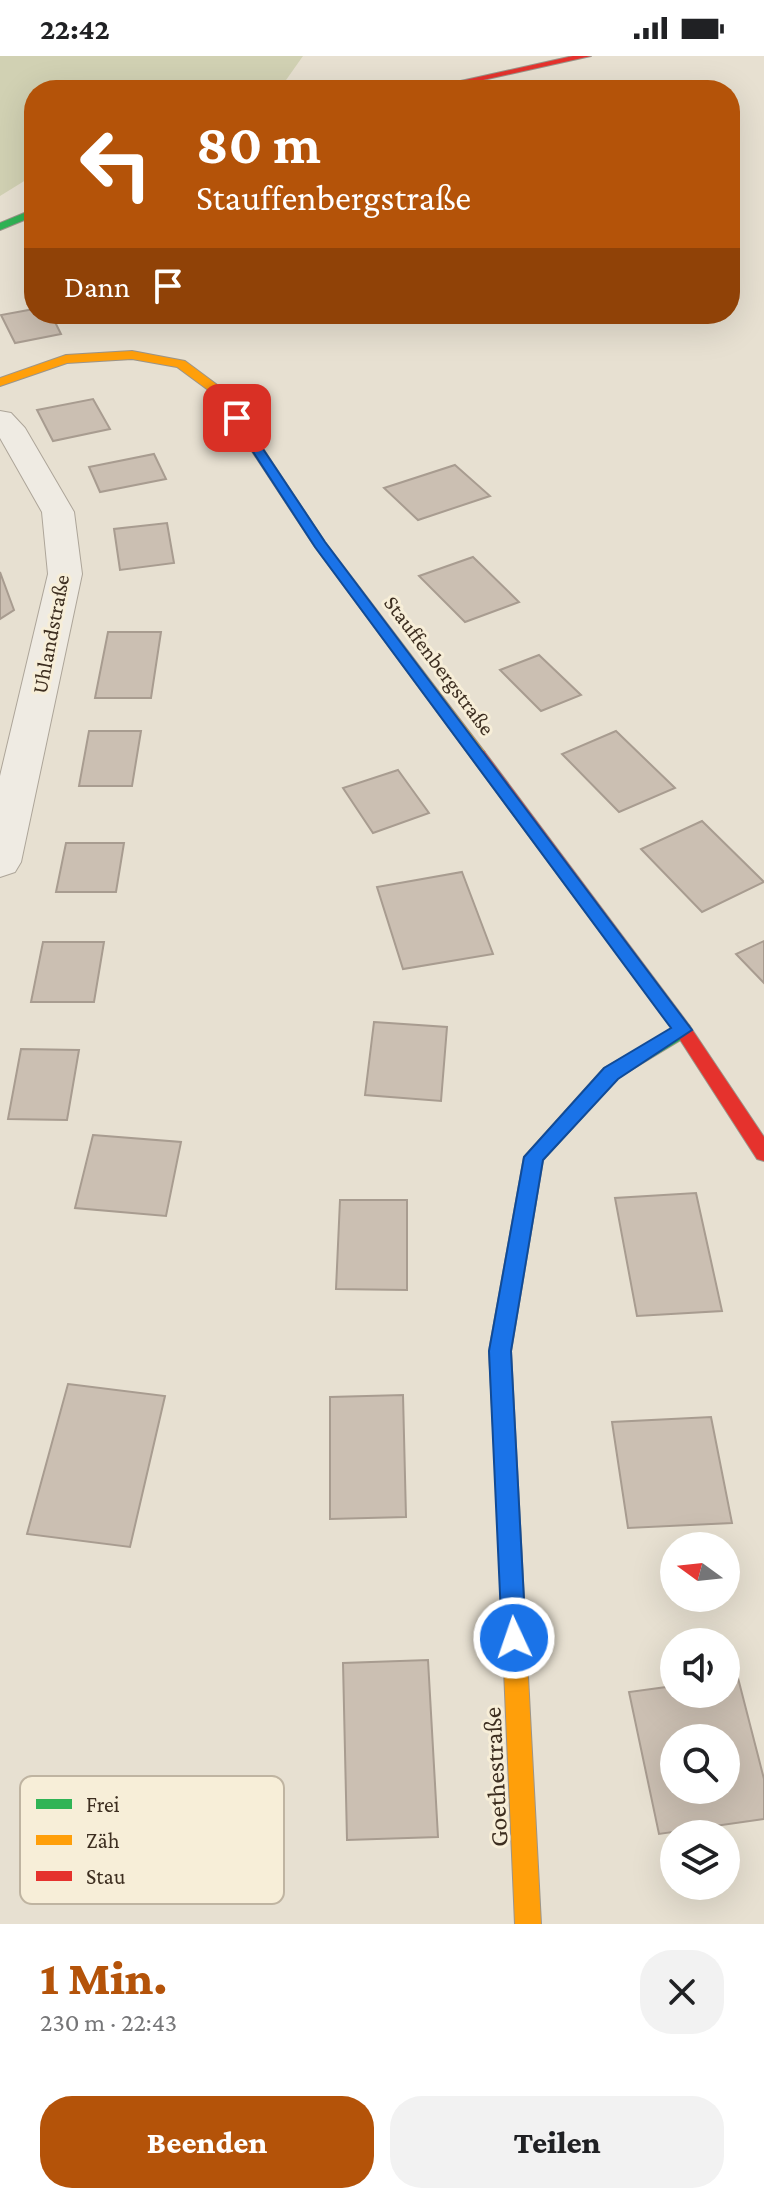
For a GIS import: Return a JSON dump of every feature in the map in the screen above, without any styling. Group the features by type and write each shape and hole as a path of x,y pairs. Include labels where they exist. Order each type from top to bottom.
{"street":[{"path":"472,80 586,56"},
{"path":"0,227 24,216"},
{"name":"Stauffenbergstraße","path":"0,382 66,359 132,355 181,364 220,393 320,544 683,1030 764,1153"},
{"name":"Uhlandstraße","path":"0,420 14,435 58,512 65,574 0,862"},
{"name":"Goethestraße","path":"528,1924 500,1351 534,1157 611,1073 683,1030"}],"green space":[{"path":"0,56 303,56 286,80 24,80 24,181 0,196"}],"building":[{"path":"24,311 24,324 56,324 61,334 15,343 1,315"},
{"path":"93,399 110,429 53,441 37,410"},
{"path":"154,454 166,479 100,492 89,467"},
{"path":"455,465 490,496 418,520 384,488"},
{"path":"167,523 174,563 120,570 114,529"},
{"path":"473,557 519,602 465,622 419,576"},
{"path":"0,572 14,610 0,619"},
{"path":"108,632 161,632 151,698 95,698"},
{"path":"539,655 581,695 541,711 500,670"},
{"path":"89,731 141,731 132,786 79,786"},
{"path":"616,731 675,788 619,812 562,754"},
{"path":"398,770 429,813 373,833 343,788"},
{"path":"702,821 764,882 702,912 641,849"},
{"path":"66,843 124,843 116,892 56,892"},
{"path":"462,872 493,954 403,969 377,887"},
{"path":"764,941 764,983 736,954"},
{"path":"43,942 104,942 94,1002 31,1002"},
{"path":"374,1022 447,1027 441,1101 365,1095"},
{"path":"21,1049 79,1050 67,1120 8,1119"},
{"path":"93,1135 181,1142 166,1216 75,1208"},
{"path":"696,1193 722,1311 637,1316 615,1198"},
{"path":"340,1200 407,1200 407,1290 336,1289"},
{"path":"68,1384 165,1396 130,1547 27,1534"},
{"path":"403,1395 406,1517 330,1519 330,1397"},
{"path":"711,1417 732,1523 628,1528 612,1422"},
{"path":"428,1660 438,1837 347,1840 343,1663"},
{"path":"740,1686 764,1779 764,1819 740,1822 740,1820 660,1820 659,1834 629,1692 660,1688 660,1708 740,1708"}],"traffic: fast":[{"path":"0,227 24,216"},
{"path":"507,1485 500,1351 534,1157 611,1073 683,1030"}],"traffic: slow":[{"path":"0,382 66,359 132,355 181,364 220,393 320,544 478,755"},
{"path":"507,1485 528,1924"}],"traffic: jam":[{"path":"472,80 586,56"},
{"path":"478,755 683,1030 764,1153"}],"route":[{"path":"237,418 320,544 683,1030 611,1073 534,1157 500,1351 514,1638"}]}
